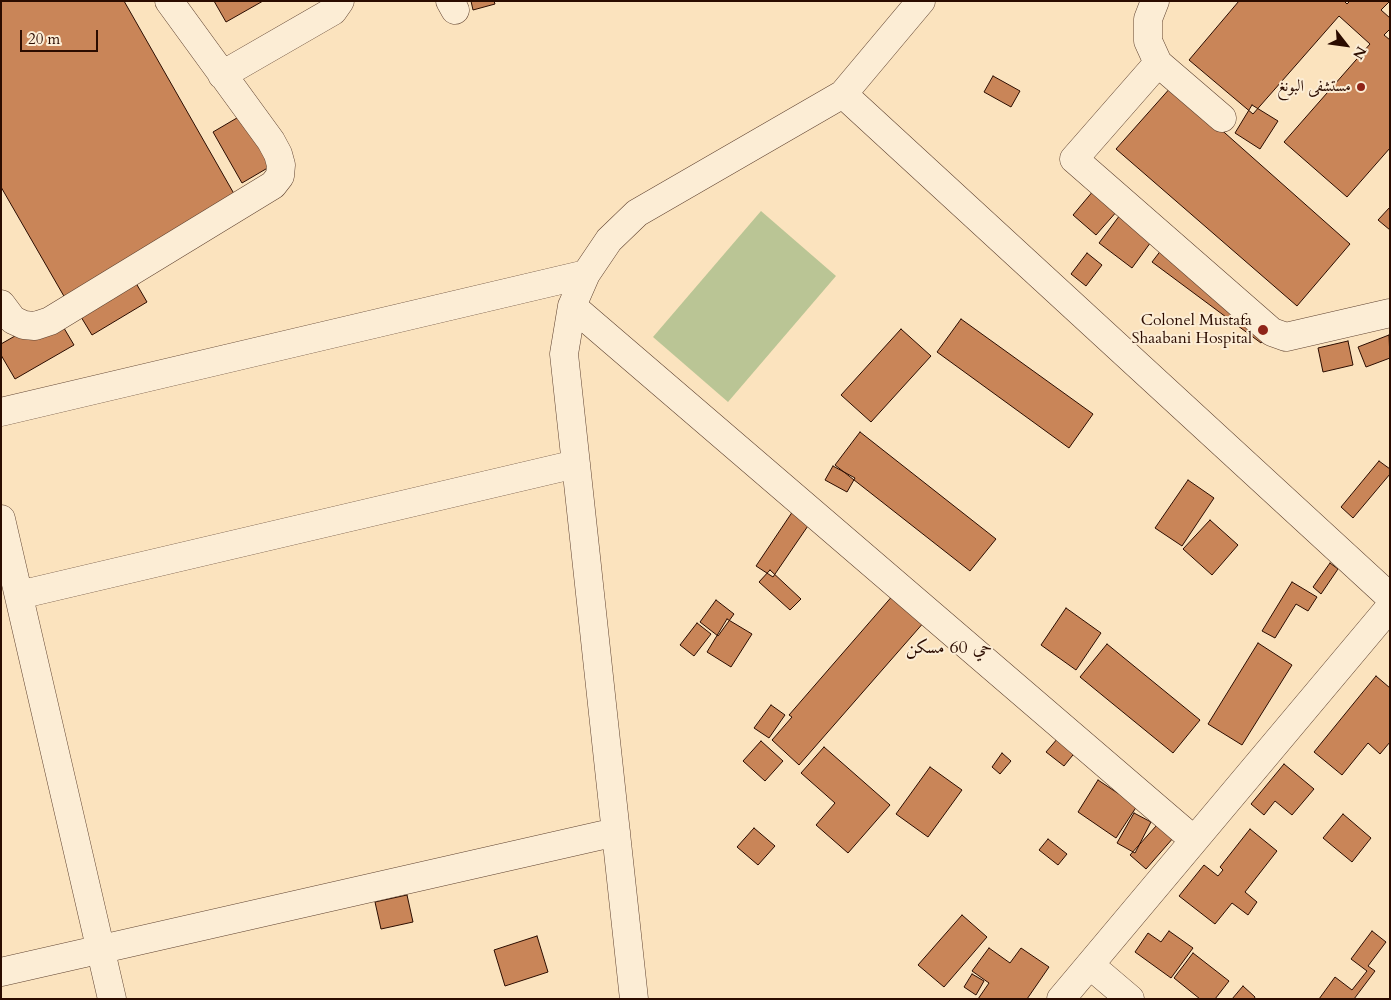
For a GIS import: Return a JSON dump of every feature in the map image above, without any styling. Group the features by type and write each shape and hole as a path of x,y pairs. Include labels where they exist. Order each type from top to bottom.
{"street":[{"path":"1,304 13,320 24,325 35,326 50,322 274,185 280,176 281,165 272,141 169,1"},
{"path":"222,75 333,11 340,1"},
{"path":"634,999 564,354 572,306 586,274 610,240 637,213 843,94 921,1"},
{"path":"1155,1 1148,19 1148,41 1158,63 1222,118"},
{"path":"1158,63 1074,159 1272,332 1286,337 1390,313"},
{"path":"843,94 1390,597"},
{"path":"1,412 586,274"},
{"path":"572,306 1194,840"},
{"path":"19,595 576,464"},
{"path":"1,519 112,999"},
{"path":"1061,999 1390,607"},
{"path":"1,972 616,832"},
{"path":"1090,964 1130,999"}],"green space":[{"path":"761,211 836,276 728,402 653,337"}],"building":[{"path":"1,1 124,1 237,199 65,298 1,187"},
{"path":"214,1 263,1 226,22"},
{"path":"471,1 494,1 495,4 473,10"},
{"name":"مستشفى البونغ","path":"1239,1 1344,1 1347,4 1350,1 1390,1 1381,10 1390,18 1390,29 1384,35 1390,40 1390,148 1347,197 1284,142 1370,44 1339,16 1253,114 1189,60"},
{"path":"993,76 1020,91 1011,107 984,92"},
{"path":"1172,86 1350,244 1297,306 1116,149"},
{"path":"1252,105 1278,121 1260,149 1235,133"},
{"path":"242,115 271,166 242,183 213,132"},
{"path":"1094,190 1118,210 1096,235 1073,215"},
{"path":"1390,207 1390,230 1378,220"},
{"path":"1123,211 1156,235 1132,268 1099,243"},
{"path":"1165,245 1274,325 1261,343 1152,262"},
{"path":"1087,253 1102,265 1086,286 1071,274"},
{"path":"133,278 147,302 92,335 78,312"},
{"path":"55,313 74,345 15,379 1,355 1,344"},
{"path":"961,319 1093,414 1069,448 937,352"},
{"path":"901,329 931,356 871,422 841,395"},
{"path":"1389,335 1390,358 1366,367 1358,347"},
{"path":"1348,341 1353,365 1323,372 1318,348"},
{"path":"860,432 996,539 970,571 835,465"},
{"path":"1379,461 1390,469 1390,474 1353,518 1341,507"},
{"path":"833,466 855,478 847,492 825,480"},
{"path":"1188,480 1214,498 1182,546 1155,528"},
{"path":"795,508 812,520 773,577 756,566"},
{"path":"1210,520 1238,545 1212,575 1183,549"},
{"path":"1330,563 1338,569 1321,594 1313,587"},
{"path":"770,570 801,599 790,610 759,582"},
{"path":"1292,582 1317,597 1308,611 1296,604 1275,638 1262,631"},
{"path":"901,586 932,613 799,765 772,740 792,717 789,715"},
{"path":"716,600 734,614 718,636 700,622"},
{"path":"1066,608 1101,633 1076,670 1041,645"},
{"path":"727,619 752,634 731,667 707,652"},
{"path":"697,623 711,634 694,656 680,645"},
{"path":"1258,643 1292,665 1242,745 1208,724"},
{"path":"1107,644 1200,720 1173,753 1080,677"},
{"path":"1376,676 1390,688 1390,742 1380,754 1368,743 1342,775 1314,752"},
{"path":"771,705 785,715 769,738 754,728"},
{"path":"1064,731 1081,745 1064,766 1046,752"},
{"path":"761,741 783,761 765,781 743,761"},
{"path":"824,747 890,805 848,853 816,825 835,803 801,773"},
{"path":"1002,753 1011,761 1000,774 992,767"},
{"path":"1284,764 1314,789 1292,815 1275,801 1264,815 1251,804"},
{"path":"930,767 962,790 928,837 896,814"},
{"path":"1098,780 1137,806 1116,838 1078,812"},
{"path":"1134,813 1151,822 1135,853 1117,843"},
{"path":"1343,814 1371,838 1352,862 1323,838"},
{"path":"1166,815 1181,829 1146,869 1130,855"},
{"path":"754,828 775,846 758,865 737,847"},
{"path":"1250,829 1277,851 1245,892 1257,902 1248,915 1232,903 1215,924 1179,896 1204,865 1218,876 1223,870 1220,867"},
{"path":"1048,839 1067,854 1058,865 1039,850"},
{"path":"407,895 413,922 381,929 375,902"},
{"path":"962,915 987,937 944,987 918,965"},
{"path":"1169,931 1193,948 1171,978 1135,952 1148,933 1161,942"},
{"path":"1372,931 1386,942 1368,966 1375,971 1354,999 1319,999 1335,977 1352,990 1367,971 1351,959"},
{"path":"537,936 548,972 505,986 494,950"},
{"path":"989,948 1010,963 1021,948 1049,967 1027,999 978,999 989,983 972,971"},
{"path":"1193,953 1229,981 1215,999 1200,999 1174,978"},
{"path":"972,974 984,981 976,995 964,987"},
{"path":"1243,986 1255,997 1254,999 1232,999"}],"place":[{"name":"مستشفى البونغ","path":"1361,87"},
{"name":"Colonel Mustafa Shaabani Hospital","path":"1263,330"}],"district":[{"name":"حي 60 مسكن","path":"949,649"}]}
